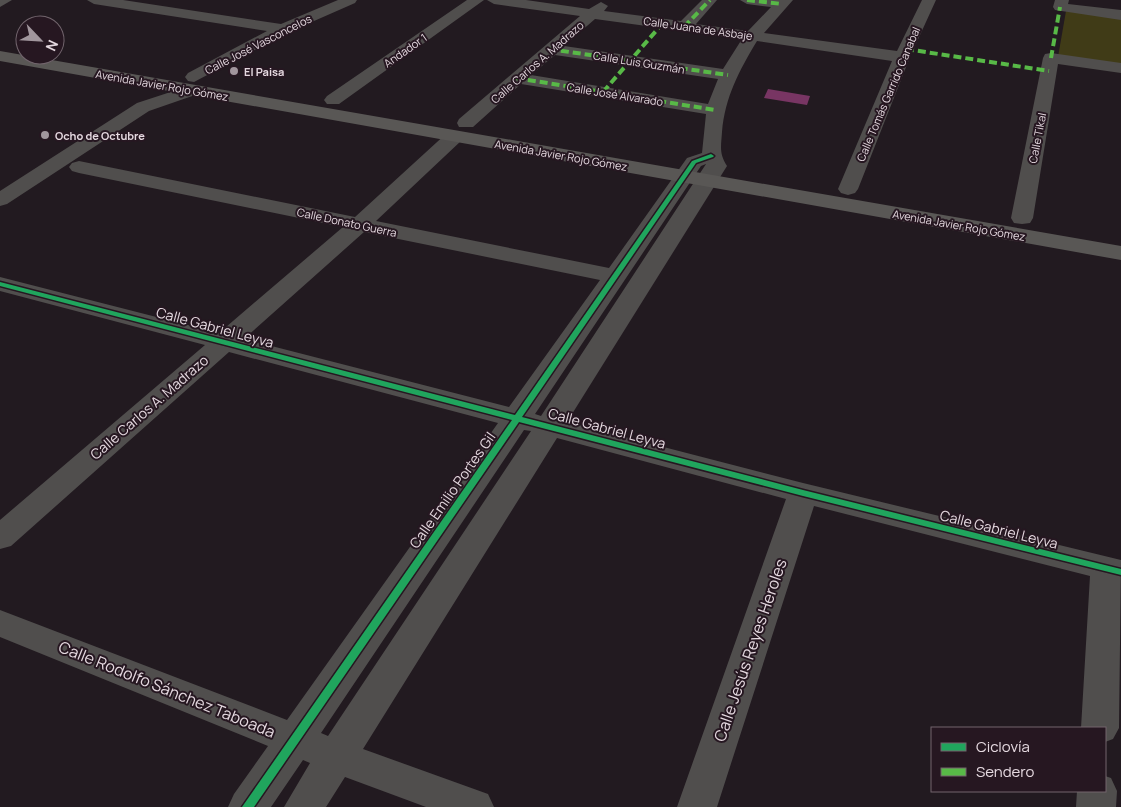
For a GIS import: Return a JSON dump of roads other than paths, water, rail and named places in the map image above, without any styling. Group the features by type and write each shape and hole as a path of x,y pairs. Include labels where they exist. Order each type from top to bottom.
{"main road":[{"path":"0,2 6,0"},
{"path":"0,43 15,46"},
{"name":"Avenida Javier Rojo Gómez","path":"0,56 703,168 848,188 1121,235"},
{"name":"Avenida Javier Rojo Gómez","path":"65,56 189,87 333,100 461,130"},
{"name":"Avenida Javier Rojo Gómez","path":"703,168 1121,253"}],"street":[{"path":"94,0 283,29"},
{"name":"Calle José Vasconcelos","path":"0,200 9,185 143,108 189,87 283,29 350,0"},
{"name":"Andador 1","path":"333,100 477,0"},
{"name":"Calle Juana de Asbaje","path":"498,0 902,57"},
{"name":"Calle Carlos A. Madrazo","path":"0,538 359,224 516,78 607,0"},
{"path":"684,27 710,0"},
{"path":"748,0 784,2"},
{"name":"Calle Tomás Garrido Canabal","path":"848,188 902,57 929,0"},
{"path":"304,807 550,426 703,168 715,110 728,75 752,36 784,2"},
{"path":"1061,4 1121,15"},
{"path":"603,92 662,24"},
{"name":"Calle Luis Guzmán","path":"550,49 728,75"},
{"name":"Calle Tikal","path":"1022,218 1051,58 1121,68"},
{"name":"Calle José Alvarado","path":"516,78 715,110"},
{"name":"Calle José Vasconcelos","path":"0,220 173,107 189,87"},
{"name":"Calle Donato Guerra","path":"79,167 615,276"},
{"name":"Calle Emilio Portes Gil","path":"248,807 615,276 703,168"},
{"name":"Calle Gabriel Leyva","path":"0,284 803,493 1114,570"},
{"name":"Calle Jesús Reyes Heroles","path":"697,807 803,493"},
{"path":"1100,727 1114,570"},
{"name":"Calle Rodolfo Sánchez Taboada","path":"0,623 336,756 474,807"},
{"path":"1096,807 1097,792"}],"place":[{"name":"El Paisa","path":"234,71"},
{"name":"Ocho de Octubre","path":"45,135"}]}
